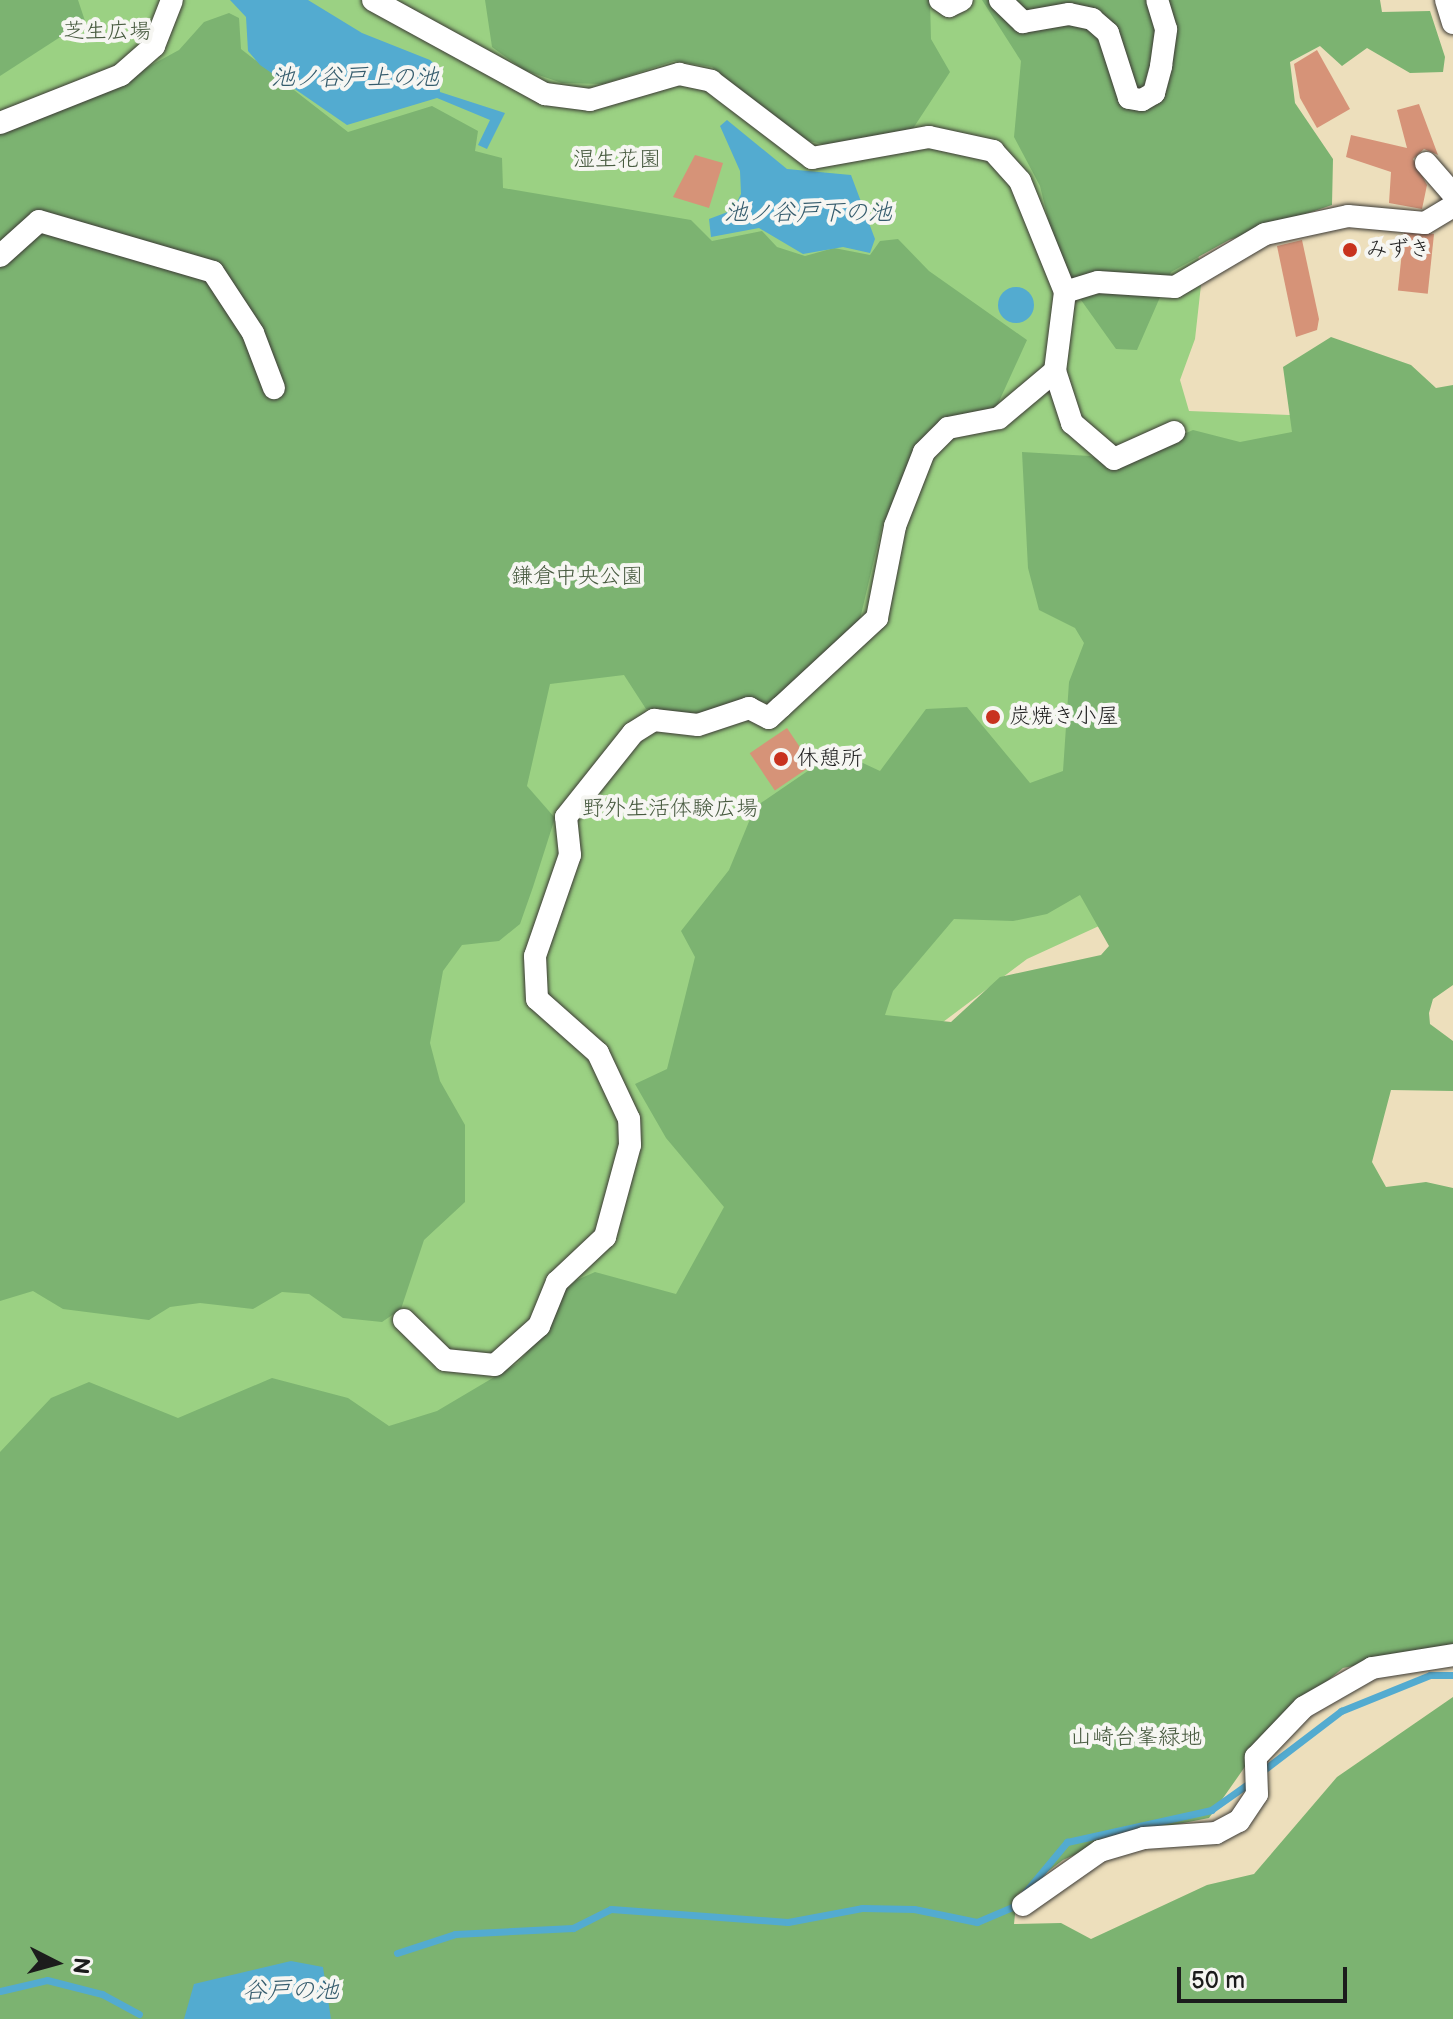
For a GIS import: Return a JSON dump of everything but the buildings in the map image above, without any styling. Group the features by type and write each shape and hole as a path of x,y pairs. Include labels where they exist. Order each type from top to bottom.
{"street":[{"path":"0,123 121,75 154,46 172,0"},
{"path":"373,0 545,94 590,100 679,74 711,81 812,158 929,137 993,151 1020,181 1065,292 1055,371 1072,423 1114,459 1174,432"},
{"path":"940,0 949,6 962,0"},
{"path":"1000,0 1023,22 1069,14 1092,19 1108,33 1129,98 1142,100 1154,93 1161,66 1166,29 1157,0"},
{"path":"1446,0 1453,23"},
{"path":"1426,163 1453,194"},
{"path":"1065,292 1098,282 1175,287 1265,234 1348,216 1425,223 1453,206"},
{"path":"0,256 39,221 213,272 253,333 274,388"},
{"path":"404,1320 445,1360 495,1365 539,1326 557,1282 605,1237 630,1145 629,1119 598,1053 537,999 535,956 570,855 566,817 633,733 654,720 698,725 749,708 769,718 877,618 895,526 924,452 948,428 999,418 1055,371"},
{"path":"1023,1905 1100,1851 1228,1827 1257,1794 1256,1757 1304,1707 1372,1668 1453,1655"}],"green space":[{"name":"鎌倉中央公園","path":"0,0 1176,0 1201,285 1195,339 1180,380 1189,411 1341,417 1099,926 1027,959 935,1028 910,1236 0,1732"},
{"path":"0,0 78,0 85,21 0,76"},
{"path":"485,0 930,0 931,39 950,72 912,130 830,146 801,139 712,67 674,61 603,84 562,83 524,70 492,47"},
{"path":"982,0 1380,0 1382,12 1430,11 1445,57 1443,72 1410,73 1367,48 1342,66 1320,46 1290,62 1295,103 1333,159 1332,205 1229,240 1171,272 1137,350 1116,349 1061,272 1040,186 1014,137 1021,61"},
{"path":"229,13 239,18 241,49 348,132 432,106 478,131 475,151 502,158 503,188 691,220 712,241 762,231 777,247 805,256 834,248 870,255 880,241 898,239 929,271 1027,340 996,408 949,417 928,431 882,526 860,619 772,703 747,700 706,717 646,709 624,675 550,684 527,786 555,818 533,887 520,924 499,941 462,945 443,971 430,1043 440,1081 465,1125 465,1202 424,1240 401,1309 382,1322 343,1318 309,1294 282,1292 253,1309 200,1303 170,1307 149,1320 63,1309 33,1291 0,1301 0,123 91,98 179,50 204,22"},
{"name":"山崎台峯緑地","path":"1331,337 1411,365 1436,388 1453,385 1453,985 1433,999 1429,1013 1430,1024 1453,1041 1453,1091 1391,1090 1372,1162 1386,1187 1426,1182 1453,1188 1453,1646 1343,1668 1275,1724 1209,1818 1117,1836 1063,1860 1017,1895 1014,1924 1061,1923 1091,1939 1207,1885 1254,1874 1337,1777 1453,1697 1453,2019 0,2019 0,1452 51,1398 89,1382 178,1418 272,1378 348,1398 389,1426 437,1411 518,1363 545,1331 559,1294 577,1280 595,1272 676,1294 724,1207 666,1138 635,1084 667,1069 695,957 681,931 729,870 755,807 837,751 880,771 926,709 967,707 1030,783 1063,771 1069,682 1084,643 1075,628 1039,610 1028,568 1022,452 1090,456 1113,465 1193,430 1240,442 1292,432 1283,367","holes":["1080,895 1109,946 1101,955 1000,977 951,1022 885,1015 893,991 954,919 1013,921 1047,914"]}],"water":[{"name":"池ノ谷戸上の池","path":"230,0 308,0 362,33 430,60 438,67 440,92 505,113 487,149 478,145 490,120 437,98 347,125 260,65 248,51 246,17"},
{"name":"池ノ谷戸下の池","path":"727,120 787,169 851,175 875,239 870,253 843,247 803,254 759,228 711,237 709,219 733,210 741,194 740,171 720,126"},
{"path":"1016,287 1029,292 1034,305 1029,318 1016,323 1003,318 998,305 1003,292"},
{"name":"谷戸の池","path":"291,1961 323,1967 331,2019 184,2019 194,1984"}],"waterway":[{"path":"1261,1772 1341,1711 1430,1675 1453,1675"},
{"path":"397,1953 455,1934 573,1928 611,1909 788,1922 862,1908 914,1909 977,1922 1013,1907 1067,1842 1211,1810 1252,1781"},
{"path":"0,1991 47,1980 102,1994 139,2014"}],"place":[{"name":"みずき","path":"1350,250"},
{"name":"炭焼き小屋","path":"993,717"},
{"name":"休憩所","path":"781,759"}],"park label":[{"name":"芝生広場","path":"107,32"},
{"name":"湿生花園","path":"617,160"},
{"name":"野外生活体験広場","path":"670,809"}]}
